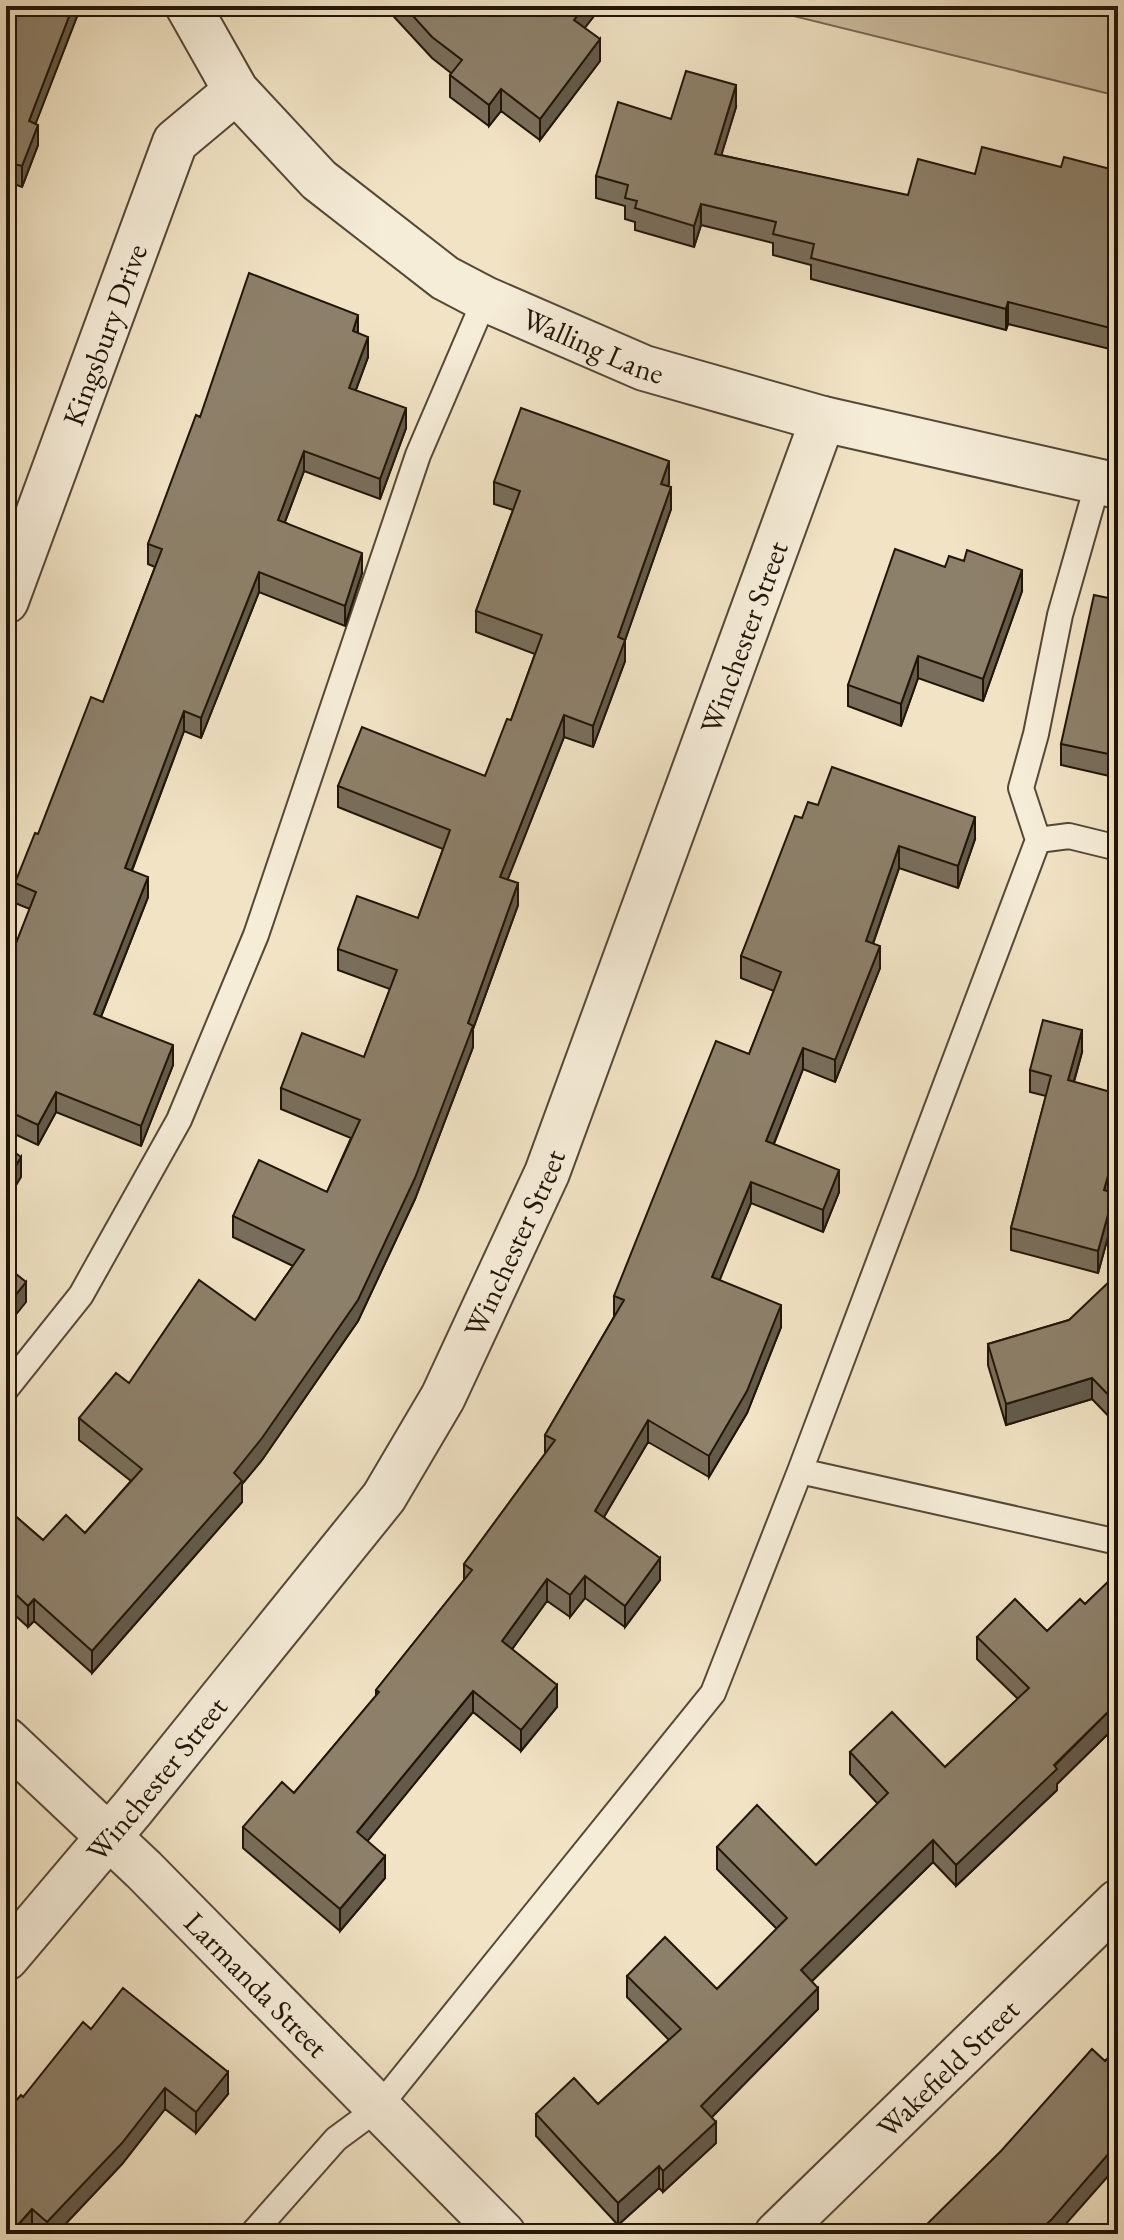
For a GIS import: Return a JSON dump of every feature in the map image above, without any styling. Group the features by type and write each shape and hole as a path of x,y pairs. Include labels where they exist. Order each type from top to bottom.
{"street":[{"name":"Walling Lane","path":"188,6 236,91 319,180 445,278 485,299 644,368 823,419 1108,484"},
{"name":"Kingsbury Drive","path":"6,601 175,142 236,91"},
{"name":"Winchester Street","path":"6,1958 384,1497 443,1397 547,1173 823,419"},
{"name":"Larmanda Street","path":"6,1740 108,1836 503,2234"},
{"name":"Wakefield Street","path":"777,2234 1118,1902"}],"lane":[{"path":"6,1389 81,1295 179,1120 256,935 418,455 485,299"},
{"path":"252,2234 336,2139 378,2108 713,1693 1038,840 1021,788 1036,734 1060,615 1108,484"},
{"path":"1038,840 1069,836 1118,848"},
{"path":"800,1471 1118,1542"}],"shaded area":[{"path":"753,6 1118,6 1118,96"}],"building":[{"path":"6,6 73,6 29,121 38,125 22,166 6,162"},
{"path":"404,6 585,6 574,20 600,39 540,119 501,89 489,105 450,75 462,60 432,37"},
{"path":"686,71 736,85 715,154 908,195 918,159 975,174 982,147 1061,167 1064,157 1118,171 1118,199 1108,239 1118,242 1118,330 1008,302 1006,309 811,258 814,244 773,234 776,222 701,204 694,226 635,208 637,201 625,198 628,185 596,176 618,102 671,119"},
{"path":"249,273 358,315 353,331 368,337 349,388 406,408 380,479 304,451 278,520 362,553 345,606 259,572 201,718 184,711 125,868 148,877 94,1014 173,1045 141,1126 56,1092 38,1125 6,1110 6,969 36,892 15,883 35,833 38,834 91,697 103,702 162,549 148,544 196,415 200,417"},
{"path":"521,408 669,461 661,484 671,487 618,637 625,640 593,726 564,715 500,877 518,883 468,1023 473,1026 415,1178 358,1300 234,1473 242,1481 92,1651 34,1599 28,1606 6,1585 6,1508 43,1540 66,1515 85,1533 142,1469 79,1418 116,1373 129,1383 199,1280 255,1320 304,1250 233,1216 259,1160 327,1192 360,1120 281,1088 302,1033 364,1057 397,970 338,949 357,896 418,918 450,830 338,786 362,727 485,776 507,719 511,720 542,635 476,611 520,491 494,482"},
{"path":"895,549 945,567 949,556 964,561 967,550 1022,570 983,679 918,656 901,704 848,685"},
{"path":"1094,595 1118,600 1118,756 1061,744"},
{"path":"832,767 975,817 958,866 899,846 866,941 880,946 835,1060 803,1048 766,1141 839,1170 823,1210 751,1182 712,1277 781,1305 747,1391 709,1456 648,1420 595,1511 660,1558 625,1606 585,1576 570,1595 547,1579 502,1641 557,1685 521,1730 473,1691 357,1832 385,1856 340,1909 243,1827 282,1782 294,1793 379,1692 376,1690 472,1570 464,1564 555,1440 545,1435 624,1300 614,1296 716,1041 749,1054 781,972 741,956 795,816 802,818 808,802 818,805"},
{"path":"1043,1020 1082,1030 1068,1080 1118,1094 1110,1134 1118,1136 1118,1140 1104,1190 1114,1193 1098,1251 1011,1228 1051,1076 1030,1070"},
{"path":"6,1146 21,1157 6,1182"},
{"path":"6,1266 26,1282 6,1307"},
{"path":"1112,1279 1118,1286 1118,1405 1092,1378 1006,1404 988,1344 1069,1320"},
{"path":"1118,1572 1118,1706 1116,1704 1054,1765 1057,1769 956,1865 933,1840 801,1970 818,1988 701,2106 716,2122 663,2171 659,2166 618,2203 536,2114 574,2078 598,2104 681,2029 627,1976 665,1937 717,1989 787,1918 717,1847 757,1805 816,1865 888,1793 850,1752 892,1712 945,1767 1029,1688 977,1637 1015,1599 1047,1631 1080,1599 1085,1604"},
{"path":"123,1988 228,2072 196,2112 165,2088 122,2143 47,2222 32,2209 10,2234 6,2234 6,2112 21,2095 23,2097 83,2022 91,2029"},
{"path":"1118,2048 1118,2145 1036,2234 917,2234 1001,2151 1092,2049 1105,2061"}]}
